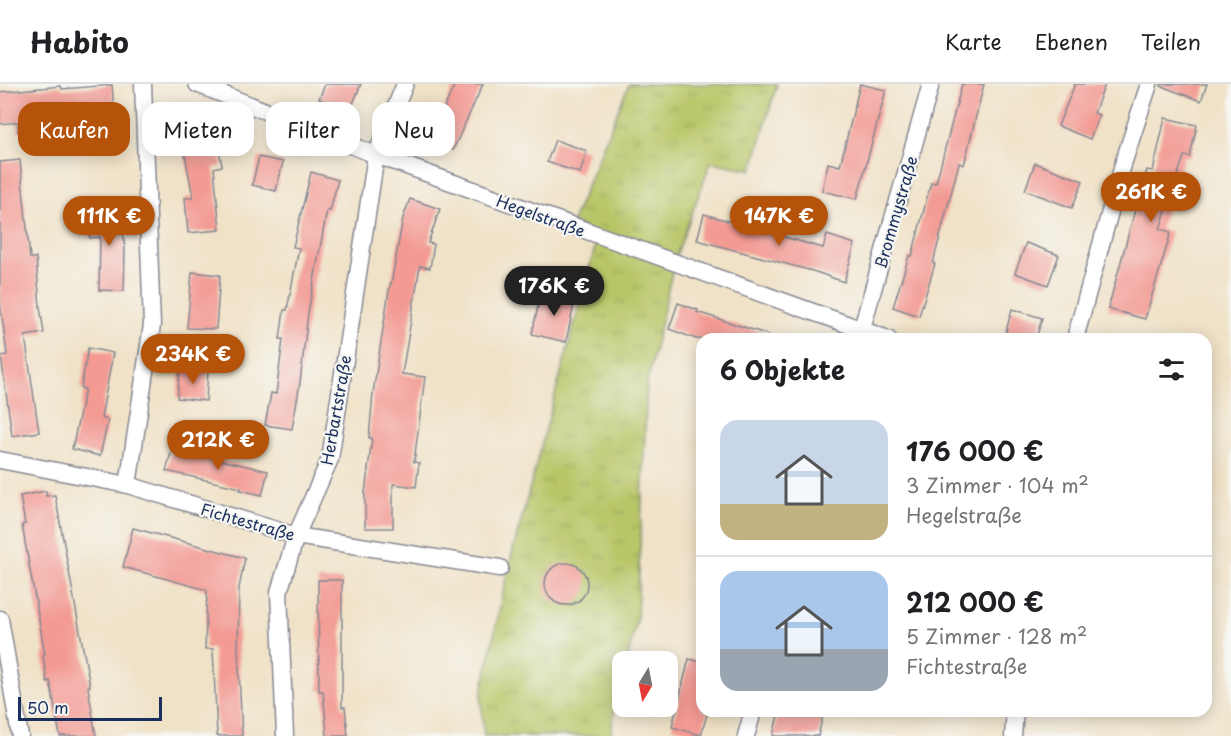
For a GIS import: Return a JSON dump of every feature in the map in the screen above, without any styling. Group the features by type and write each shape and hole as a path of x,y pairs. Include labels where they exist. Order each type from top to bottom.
{"street":[{"path":"128,485 152,325 143,84"},
{"name":"Hegelstraße","path":"197,84 372,153"},
{"name":"Herbartstraße","path":"398,102 405,84"},
{"name":"Brommystraße","path":"861,333 931,84"},
{"path":"1077,333 1124,161 1149,84"},
{"name":"Herbartstraße","path":"285,736 279,592 296,536 330,459 376,156"},
{"name":"Hegelstraße","path":"379,156 855,333"},
{"name":"Fichtestraße","path":"0,460 128,485 296,536 500,568"},
{"path":"0,619 20,736"},
{"path":"747,736 752,717"},
{"path":"1013,736 1015,717"}],"green space":[{"path":"629,84 777,84 752,170 711,162 675,259 647,383 637,618 629,651 612,651 611,736 484,736 481,697 508,569 598,236 572,222"}],"building":[{"path":"325,84 361,84 354,102 327,102 319,99"},
{"path":"455,84 483,84 455,146 455,102 447,102"},
{"path":"860,84 886,90 857,199 822,191 828,163 840,166"},
{"path":"962,84 984,84 964,165 959,163 933,263 935,264 919,316 893,307 909,256 912,256 931,182 936,183"},
{"path":"1075,84 1105,84 1094,113 1099,115 1090,139 1058,126"},
{"path":"1161,84 1207,84 1201,101 1161,86"},
{"path":"112,85 114,102 18,102 18,122 0,124 0,92 61,86 62,89"},
{"path":"1165,118 1197,125 1190,157 1184,156 1160,229 1171,232 1145,319 1108,309 1141,188 1147,170 1153,171"},
{"path":"555,140 587,151 580,173 547,162"},
{"path":"185,156 220,156 222,166 214,168 220,230 188,233 185,198 193,197"},
{"path":"259,157 283,162 276,191 252,185"},
{"path":"20,160 30,258 36,258 44,333 25,336 39,432 12,436 1,356 7,355 0,302 0,162"},
{"path":"1035,163 1083,181 1072,208 1025,190"},
{"path":"311,172 338,180 330,211 327,210 308,313 292,429 265,425 271,393 276,394 284,310 287,310 299,248 293,247"},
{"path":"410,199 440,209 428,243 434,244 430,268 420,266 402,374 425,377 414,462 419,463 416,487 393,484 393,528 365,528 365,493 372,438 369,438 373,393 390,284 403,218"},
{"path":"120,207 125,248 124,291 99,290 100,237 90,238 87,211"},
{"path":"704,214 823,248 827,235 855,244 844,282 816,272 697,240"},
{"path":"1026,243 1059,255 1048,285 1015,273"},
{"path":"192,272 220,275 216,329 187,328"},
{"path":"541,292 575,300 566,342 532,334"},
{"path":"678,303 698,310 697,312 763,333 696,333 696,339 669,329"},
{"path":"1012,309 1042,318 1038,333 1006,333"},
{"path":"88,348 113,353 101,418 108,420 100,456 72,449 85,389 81,388"},
{"path":"180,368 208,371 206,401 177,398"},
{"path":"172,449 268,471 262,495 166,471"},
{"path":"46,491 46,496 55,495 90,686 88,687 96,736 60,736 50,681 47,682 43,655 45,654 22,525 25,524 20,496"},
{"path":"133,528 245,558 239,588 238,648 242,736 217,736 213,649 205,649 207,590 123,567"},
{"path":"566,563 581,569 587,584 581,599 566,605 551,599 545,584 551,569"},
{"path":"318,580 342,580 342,707 345,707 348,736 327,736 323,691 319,691"},
{"path":"689,659 696,661 696,717 706,717 701,735 672,727 674,717 678,717 678,703"},
{"path":"778,717 823,717 818,736 773,736"}]}
